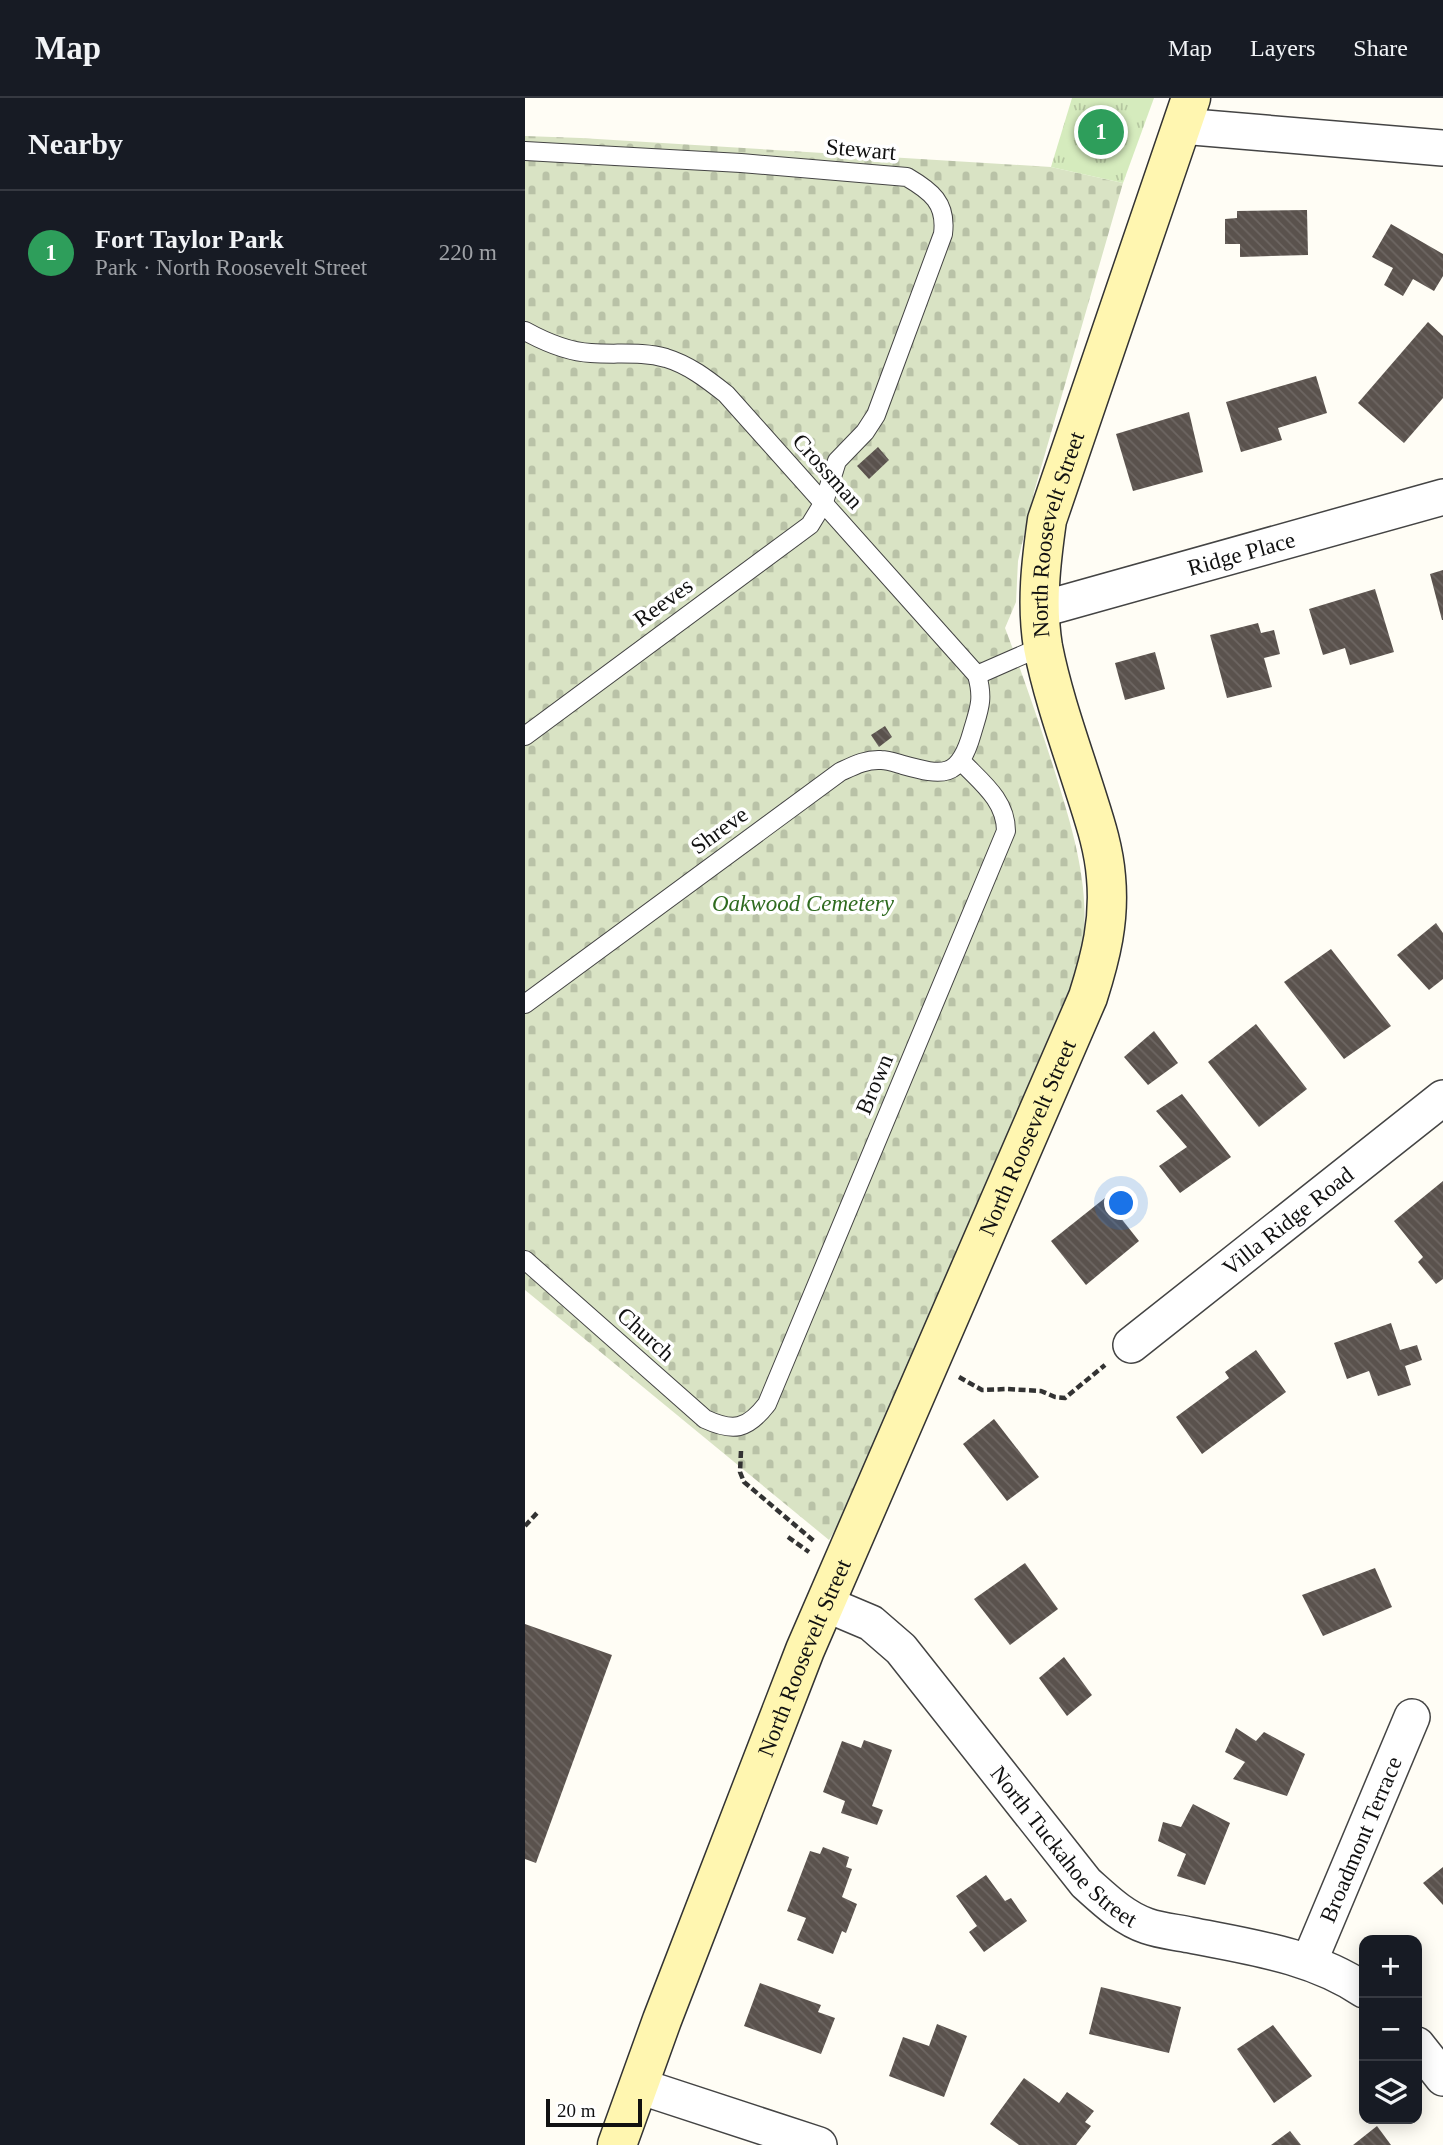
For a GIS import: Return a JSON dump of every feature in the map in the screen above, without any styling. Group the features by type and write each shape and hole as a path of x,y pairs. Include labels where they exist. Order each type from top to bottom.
{"street":[{"path":"1186,112 1443,148"},
{"name":"North Roosevelt Street","path":"617,2145 662,2020 800,1663 1088,997 1101,955 1106,921 1106,877 1101,842 1056,696 1041,628 1040,569 1048,520 1186,112"},
{"name":"Ridge Place","path":"1041,628 1443,497"},
{"name":"Villa Ridge Road","path":"1131,1345 1443,1098"},
{"name":"North Tuckahoe Street","path":"826,1604 871,1623 901,1649 1086,1883 1113,1908 1146,1926 1280,1953 1309,1962 1327,1968 1359,1987"},
{"name":"Broadmont Terrace","path":"1309,1962 1412,1717"},
{"path":"1422,2051 1443,2078"},
{"path":"639,2086 819,2145"}],"lane":[{"name":"Stewart","path":"525,151 741,163 907,177 928,189 941,207 945,224 943,234 876,415 865,432 837,461 824,502"},
{"name":"Crossman","path":"525,331 559,347 589,354 635,353 666,358 695,370 726,394 977,675"},
{"name":"Reeves","path":"525,736 810,525 824,502"},
{"path":"961,761 966,753 981,702 982,691 977,675 1041,628"},
{"name":"Shreve","path":"525,1004 840,772 860,762 881,760 932,773 946,771 961,761"},
{"name":"Brown","path":"742,1426 757,1417 767,1404 1006,831 1006,817 998,799 961,761"},
{"name":"Church","path":"525,1260 705,1419 722,1427 742,1426"}],"path":[{"path":"929,1361 982,1390 1041,1391 1065,1398 1131,1345"},
{"path":"742,1426 746,1437 740,1467 744,1482 815,1542"},
{"path":"525,1525 537,1513"},
{"path":"788,1537 810,1553"}],"green space":[{"path":"1072,98 1154,98 1123,183 1051,167"},
{"name":"Oakwood Cemetery","path":"525,136 1051,167 1123,183 1034,492 1018,561 1016,602 1005,628 1043,734 1073,834 1084,902 1081,952 1072,983 841,1520 829,1540 525,1290"}],"building":[{"path":"1307,210 1308,255 1240,257 1240,244 1225,244 1225,219 1237,218 1237,211"},
{"path":"1391,224 1443,254 1443,276 1434,291 1413,279 1403,296 1384,285 1393,268 1372,257"},
{"path":"1428,322 1443,336 1443,398 1404,443 1358,403"},
{"path":"1316,376 1327,413 1278,428 1282,440 1241,452 1226,402"},
{"path":"1189,412 1203,472 1133,491 1116,434"},
{"path":"878,447 889,460 869,479 857,466"},
{"path":"1443,570 1443,620 1442,620 1430,574"},
{"path":"1375,589 1394,652 1350,665 1345,648 1323,655 1309,609"},
{"path":"1258,623 1261,633 1274,630 1280,654 1264,658 1272,687 1227,698 1210,635"},
{"path":"1155,652 1165,689 1125,700 1115,663"},
{"path":"885,726 892,737 879,747 871,735"},
{"path":"1436,923 1443,933 1443,979 1429,990 1397,955"},
{"path":"1331,949 1391,1026 1344,1059 1284,982"},
{"path":"1256,1024 1307,1089 1259,1127 1208,1062"},
{"path":"1154,1031 1178,1063 1148,1085 1124,1057"},
{"path":"1182,1094 1231,1157 1180,1193 1159,1166 1187,1147 1156,1111"},
{"path":"1443,1181 1443,1279 1436,1284 1418,1262 1423,1257 1394,1221"},
{"path":"1105,1198 1139,1241 1086,1285 1051,1241"},
{"path":"1391,1323 1400,1350 1417,1345 1422,1360 1405,1366 1411,1385 1378,1396 1369,1371 1347,1379 1334,1343"},
{"path":"1256,1350 1286,1392 1202,1454 1176,1417 1229,1378 1225,1372"},
{"path":"994,1419 1039,1477 1007,1501 963,1444"},
{"path":"1025,1563 1058,1609 1010,1645 974,1599"},
{"path":"1375,1568 1392,1607 1323,1636 1302,1595"},
{"path":"525,1624 612,1655 536,1863 525,1859"},
{"path":"1064,1657 1092,1695 1067,1716 1039,1678"},
{"path":"1236,1728 1256,1741 1264,1732 1305,1754 1287,1796 1233,1779 1245,1762 1225,1752"},
{"path":"864,1740 892,1750 872,1806 883,1810 877,1825 841,1813 845,1801 823,1792 842,1741 861,1748"},
{"path":"1193,1804 1230,1823 1205,1885 1177,1876 1186,1854 1158,1841 1163,1822 1181,1827"},
{"path":"823,1847 849,1857 846,1867 852,1869 842,1897 857,1904 846,1933 842,1931 833,1954 797,1940 806,1918 787,1911 810,1851 820,1854"},
{"path":"1443,1867 1443,1905 1423,1883"},
{"path":"986,1875 1005,1901 1011,1898 1027,1921 984,1952 969,1932 977,1926 956,1896"},
{"path":"760,1983 821,2005 818,2012 835,2018 821,2054 744,2026"},
{"path":"1101,1987 1181,2007 1169,2053 1089,2034"},
{"path":"937,2024 967,2036 944,2097 889,2076 903,2037 929,2046"},
{"path":"1273,2025 1312,2076 1274,2103 1237,2049"},
{"path":"1024,2078 1059,2103 1067,2092 1094,2111 1085,2122 1091,2126 1076,2145 1019,2145 990,2124"},
{"path":"1377,2126 1391,2145 1353,2145"},
{"path":"1290,2131 1301,2145 1271,2145"}],"place":[{"name":"Fort Taylor Park","path":"1101,132"}]}
